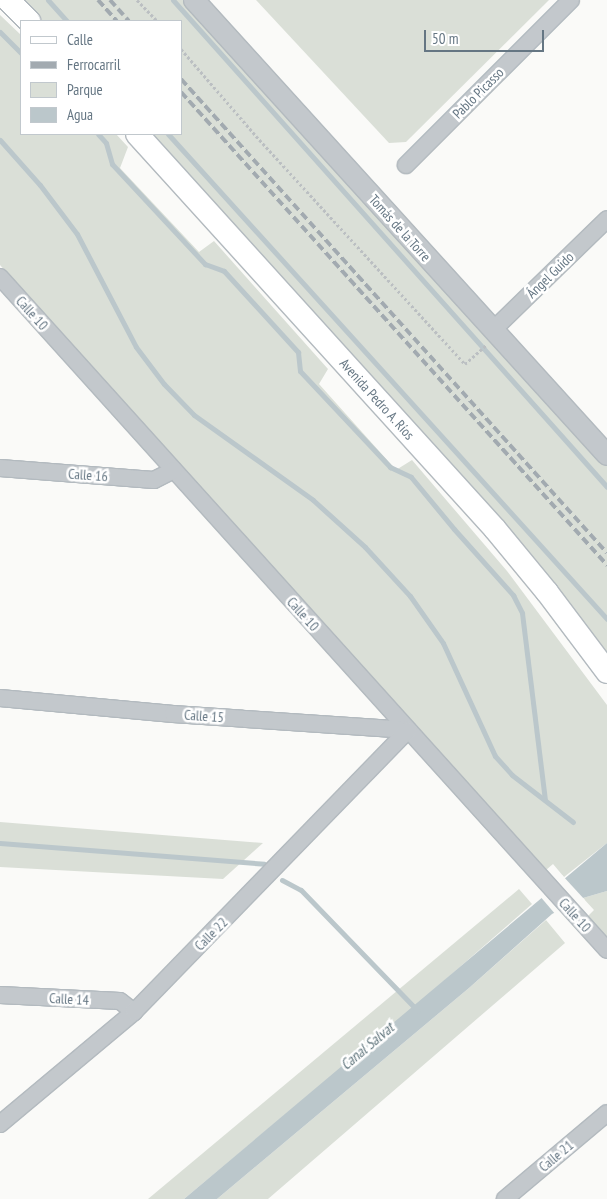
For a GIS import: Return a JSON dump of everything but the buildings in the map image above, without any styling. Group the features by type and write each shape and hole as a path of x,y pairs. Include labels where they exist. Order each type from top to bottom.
{"main road":[{"path":"8,0 28,20"},
{"name":"Avenida Pedro A. Ríos","path":"138,135 495,529 548,592 607,672"}],"street":[{"name":"Tomás de la Torre","path":"194,0 489,338 607,455"},
{"name":"Pablo Picasso","path":"406,165 571,0"},
{"name":"Ángel Guido","path":"489,338 607,219"},
{"name":"Calle 10","path":"0,277 607,950"},
{"name":"Calle 16","path":"0,468 154,480 174,470"},
{"name":"Calle 15","path":"0,698 173,714 408,730"},
{"name":"Calle 22","path":"0,1124 134,1012 408,730"},
{"name":"Calle 14","path":"0,995 120,1001 134,1012"},
{"name":"Calle 21","path":"505,1199 607,1113"}],"path":[{"path":"137,0 155,20"},
{"path":"182,50 256,136 465,364 480,350 489,338"}],"green space":[{"path":"8,0 194,0 607,455 607,672 138,135 182,135 182,20 28,20"},
{"path":"256,0 549,0 406,142 389,143"},
{"path":"0,15 20,34 20,135 117,135 128,147 120,168 199,252 214,241 328,369 319,384 396,470 412,460 507,571 607,705 607,843 564,877 553,864 546,870 0,265"},
{"path":"0,822 263,843 223,879 0,867"},
{"path":"519,889 532,904 414,1007 184,1199 148,1199"},
{"path":"607,891 607,941 587,917 594,910 583,898"},
{"path":"546,920 565,943 268,1199 217,1199 469,988"}],"water":[{"name":"Canal Salvat","path":"607,843 607,891 583,898 552,914 469,988 217,1199 184,1199"}],"pier":[{"path":"562,875 585,900 556,915 539,895"}],"waterway":[{"path":"48,0 66,20"},
{"path":"173,0 607,487"},
{"path":"0,32 20,52"},
{"path":"99,135 106,143 112,164 205,264 224,271 298,352 300,371 390,467 411,477 513,595 522,613 545,800"},
{"path":"169,135 607,619"},
{"path":"0,140 40,185 77,234 136,347 164,384 194,415 313,500 365,547 410,596 443,643 495,756 512,775 573,822"},
{"path":"0,843 264,864"},
{"path":"282,880 301,890 418,1011"}],"railway":[{"path":"98,0 116,20"},
{"path":"110,0 128,20"},
{"path":"182,80 607,553"},
{"path":"182,93 607,565"}]}
